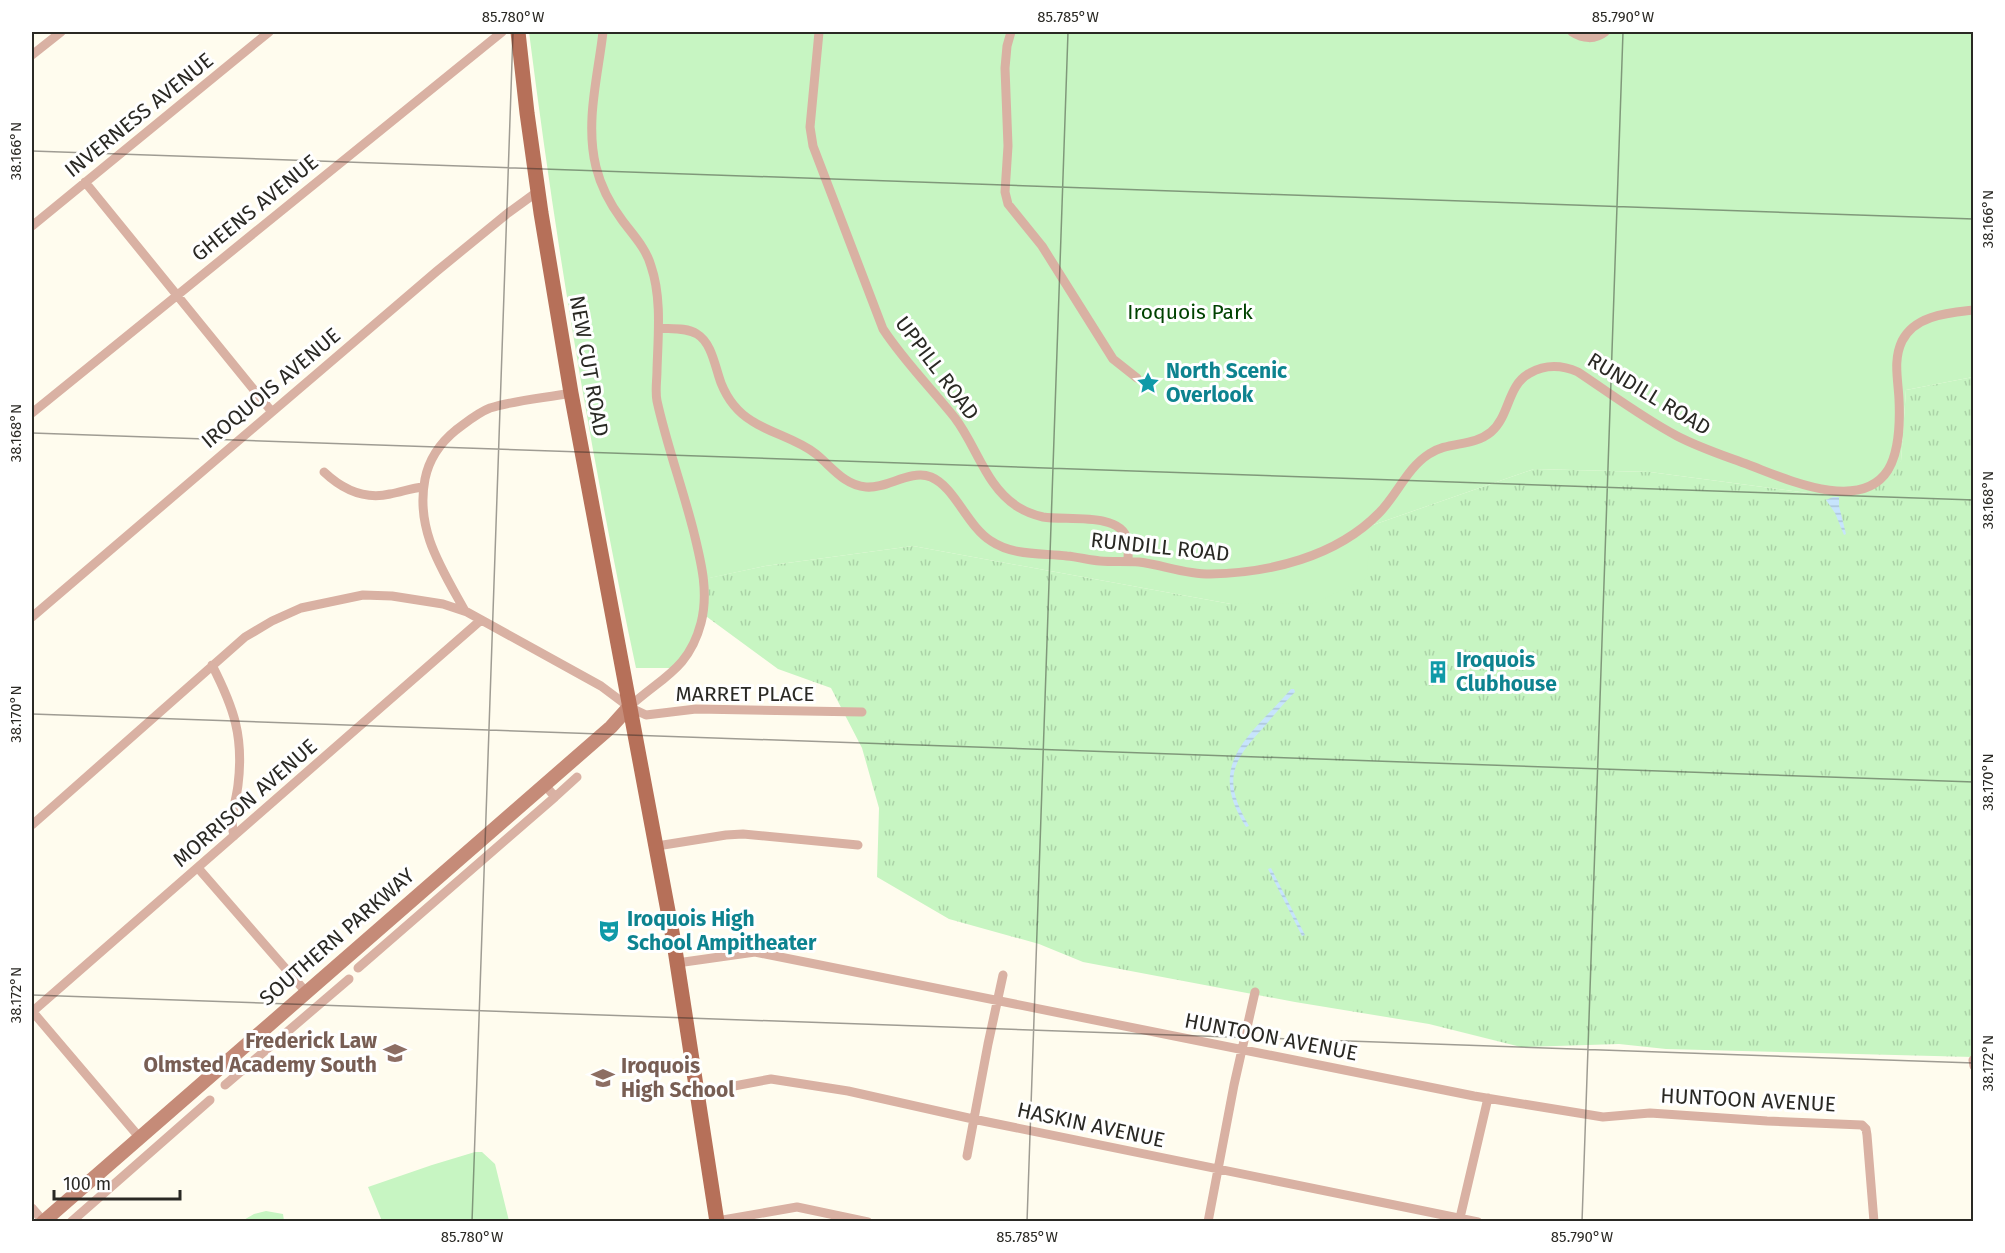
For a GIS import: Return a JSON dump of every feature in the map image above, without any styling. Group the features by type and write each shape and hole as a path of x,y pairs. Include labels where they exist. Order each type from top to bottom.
{"main road":[{"name":"NEW CUT ROAD","path":"518,32 537,192 571,393 657,846 717,1221"},
{"name":"SOUTHERN PARKWAY","path":"44,1221 611,727 629,707"}],"street":[{"path":"32,56 61,32"},
{"name":"INVERNESS AVENUE","path":"32,226 269,32"},
{"name":"GHEENS AVENUE","path":"32,413 502,32"},
{"path":"32,825 245,638 272,621 301,608 363,595 392,596 431,602 465,611 602,687 629,707 685,660 698,633 704,603 701,561 657,399 658,328 656,293 650,262 641,244 602,187 594,157 593,107 603,32"},
{"name":"UPPILL ROAD","path":"819,32 810,127 813,146 883,329 956,420 993,483 1006,498 1023,511 1038,516 1112,523 1127,537 1128,561"},
{"path":"1011,32 1005,68 1008,146 1005,192 1008,204 1042,246 1113,359 1137,378"},
{"path":"1572,32 1588,38 1605,32"},
{"path":"85,182 272,412"},
{"name":"IROQUOIS AVENUE","path":"32,617 437,271 537,192"},
{"name":"RUNDILL ROAD","path":"658,328 683,329 697,334 707,346 724,390 742,414 759,425 804,446 851,484 873,488 917,476 930,477 944,486 974,527 997,545 1024,552 1099,561 1128,561 1205,574 1250,572 1280,566 1335,544 1379,513 1418,462 1441,448 1480,439 1490,433 1499,422 1516,385 1532,372 1549,366 1563,367 1578,372 1676,435 1710,451 1816,488 1848,491 1865,488 1885,474 1894,453 1899,414 1896,363 1903,339 1917,324 1931,317 1974,310"},
{"path":"465,611 431,544 424,525 423,488 428,468 439,446 471,418 498,406 571,393"},
{"path":"324,472 343,488 369,496 410,488 423,488"},
{"name":"MORRISON AVENUE","path":"32,1011 481,620"},
{"path":"212,665 227,695 239,733 240,762 232,822 234,836"},
{"name":"MARRET PLACE","path":"629,707 646,715 696,710 862,712"},
{"path":"358,968 577,777"},
{"path":"544,784 555,797"},
{"path":"657,846 726,834 858,845"},
{"path":"198,868 306,992"},
{"path":"364,941 375,954"},
{"name":"HUNTOON AVENUE","path":"677,963 755,952 1488,1098 1603,1117 1650,1113 1862,1125 1867,1135 1874,1221"},
{"path":"967,1156 1003,975"},
{"path":"225,1085 349,979"},
{"path":"1208,1221 1255,992"},
{"path":"32,1011 140,1138"},
{"path":"1973,1060 1974,1066"},
{"name":"HASKIN AVENUE","path":"697,1093 776,1079 848,1091 1358,1198 1414,1207 1460,1220 1478,1221"},
{"path":"1460,1220 1488,1098"},
{"path":"70,1221 210,1100"},
{"path":"717,1221 797,1207 868,1221"},
{"path":"32,1208 44,1221"}],"green space":[{"name":"Iroquois Park","path":"529,32 1973,32 1973,377 1906,390 1901,461 1890,482 1830,496 1650,472 1534,469 1370,526 1367,578 1315,603 1231,604 913,546 765,566 705,579 698,633 673,668 636,668 604,510 576,351"},
{"path":"1973,377 1973,1057 1666,1049 1619,1044 1521,1047 1429,1024 1295,1002 1083,962 1039,944 949,919 877,877 879,808 862,748 831,688 778,669 703,614 704,579 765,566 913,546 1231,604 1370,526 1534,469 1650,472 1830,496 1901,461 1906,390"},
{"path":"475,1152 482,1152 495,1164 509,1221 382,1221 368,1187"},
{"path":"266,1211 283,1214 284,1221 242,1221 254,1214"}],"water":[{"path":"1839,497 1846,534 1844,535 1835,513 1826,500"},
{"path":"1291,689 1295,692 1237,762 1233,784 1236,797 1249,826 1246,827 1234,804 1230,784 1231,767 1238,751 1249,736"},
{"path":"1271,868 1305,935 1302,936 1268,869"}],"place":[{"name":"North Scenic Overlook","path":"1148,383"},
{"name":"Iroquois Clubhouse","path":"1438,672"},
{"name":"Iroquois High School Ampitheater","path":"609,931"},
{"name":"Frederick Law Olmsted Academy South","path":"395,1053"},
{"name":"Iroquois High School","path":"603,1078"}]}
